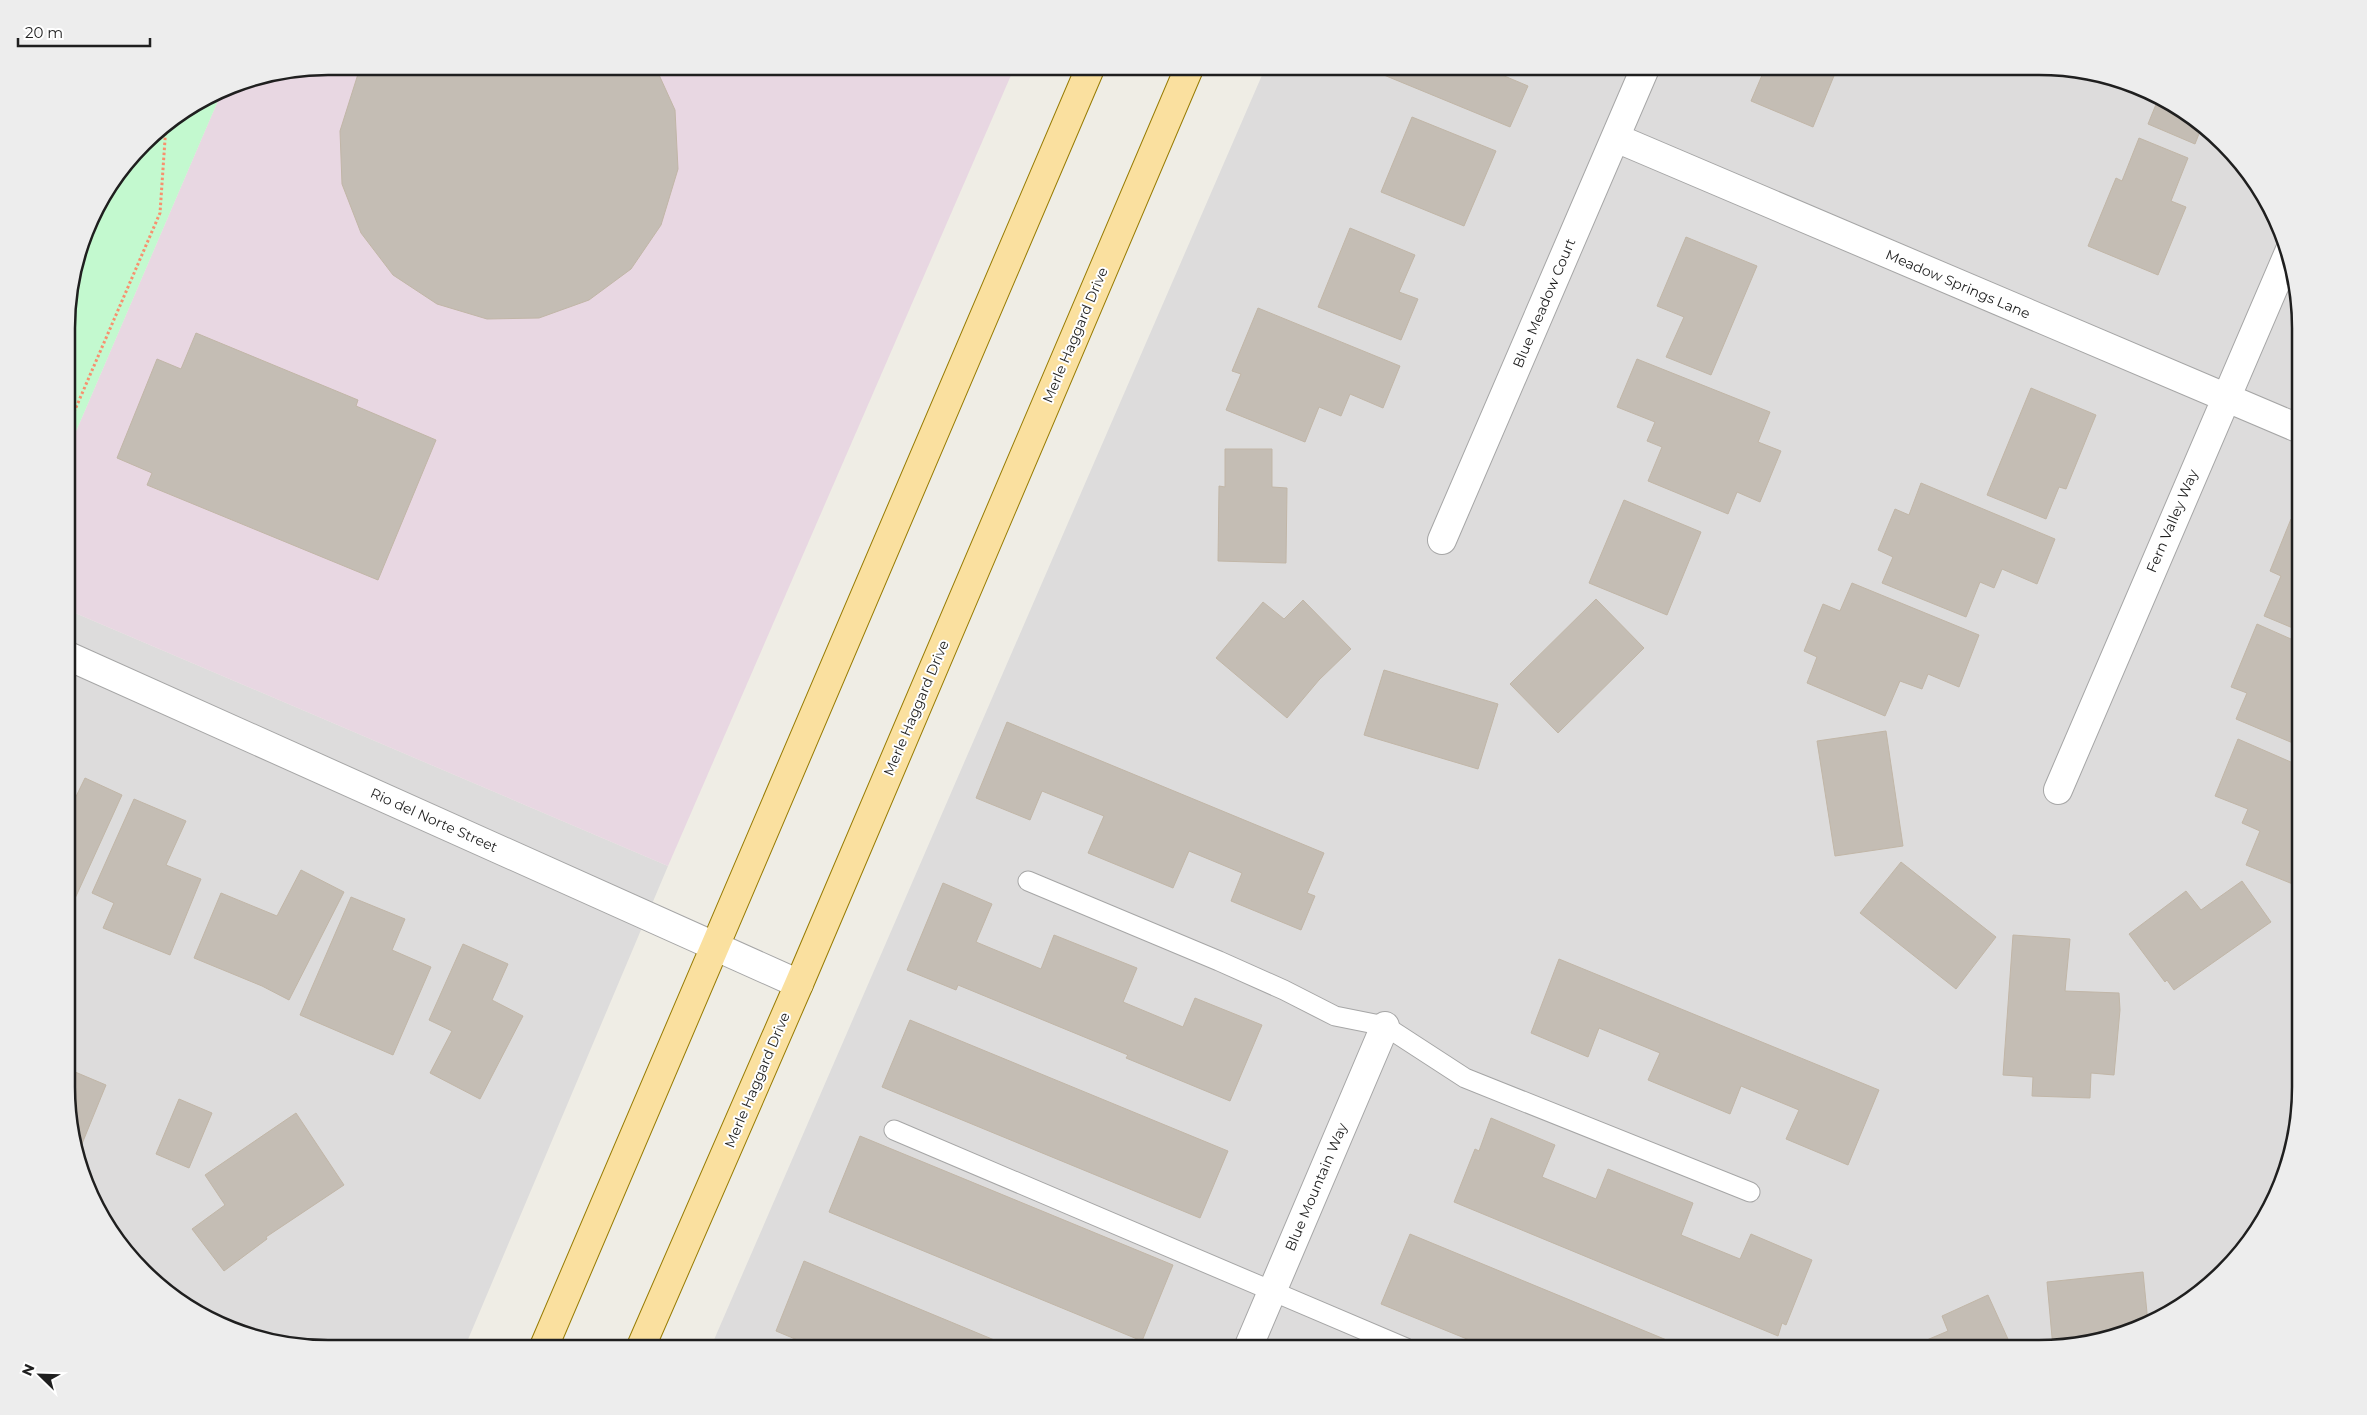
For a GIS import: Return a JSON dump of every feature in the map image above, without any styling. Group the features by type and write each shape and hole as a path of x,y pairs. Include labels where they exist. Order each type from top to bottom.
{"main road":[{"path":"547,1340 1087,75"},
{"name":"Merle Haggard Drive","path":"644,1340 799,984 1186,75"}],"street":[{"name":"Blue Meadow Court","path":"1442,540 1642,75"},
{"name":"Meadow Springs Lane","path":"1616,138 2292,426"},
{"name":"Fern Valley Way","path":"2058,790 2283,263"},
{"name":"Rio del Norte Street","path":"75,659 799,984"},
{"name":"Blue Mountain Way","path":"1251,1340 1385,1026"}],"lane":[{"path":"1028,881 1219,961 1284,990 1335,1016 1385,1026 1465,1078 1750,1192"},
{"path":"894,1130 1387,1340"}],"path":[{"path":"75,410 160,214 165,134"}],"shaded area":[{"path":"328,75 1011,75 668,866 75,613 75,434 218,100 231,94 279,80"},
{"path":"1262,75 2039,75 2072,77 2120,88 2166,109 2206,138 2240,174 2266,216 2279,247 2290,295 2292,328 2292,1087 2287,1136 2279,1168 2266,1199 2240,1241 2218,1266 2193,1288 2166,1306 2120,1327 2072,1338 2039,1340 714,1340"},
{"path":"75,613 668,866 468,1340 311,1339 279,1335 247,1327 201,1306 174,1288 138,1254 109,1214 88,1168 77,1120 75,1087"}],"green space":[{"path":"218,100 75,434 75,328 77,295 88,247 94,231 118,187 149,149 174,127"}],"building":[{"path":"358,75 659,75 675,110 678,169 661,225 631,269 589,300 539,318 487,319 437,304 393,275 361,233 342,184 340,131"},
{"path":"1384,75 1502,75 1528,86 1510,127"},
{"path":"1762,75 1834,75 1813,127 1751,101"},
{"path":"2156,104 2199,132 2195,144 2148,124"},
{"path":"1412,117 1496,151 1464,226 1381,192"},
{"path":"2139,138 2188,158 2171,201 2186,207 2158,275 2088,246 2116,178 2122,181"},
{"path":"1350,228 1415,255 1399,292 1418,299 1401,340 1318,307"},
{"path":"1686,237 1757,266 1711,375 1666,357 1684,317 1657,306"},
{"path":"1258,308 1400,366 1383,408 1350,394 1341,416 1319,407 1305,442 1226,410 1241,374 1232,371"},
{"path":"196,333 358,400 356,406 436,440 378,580 147,485 152,473 117,458 157,359 181,369"},
{"path":"1637,359 1770,412 1758,442 1781,451 1760,502 1737,492 1728,514 1648,481 1662,447 1647,441 1655,422 1617,407"},
{"path":"2031,388 2096,415 2066,489 2059,487 2046,519 1987,495"},
{"path":"1225,449 1272,449 1272,487 1287,488 1286,563 1218,561 1219,486 1225,487"},
{"path":"1921,483 2055,539 2037,584 2002,569 1994,588 1980,582 1966,617 1882,583 1893,557 1878,550 1895,509 1909,515"},
{"path":"1624,500 1701,532 1667,615 1589,583"},
{"path":"2292,519 2292,628 2264,616 2281,576 2270,571"},
{"path":"1852,583 1979,635 1959,687 1928,674 1922,689 1900,681 1885,716 1807,683 1817,657 1804,651 1823,604 1840,611"},
{"path":"1596,599 1644,648 1558,733 1510,684"},
{"path":"1303,600 1351,649 1319,680 1287,718 1216,658 1263,602 1284,619"},
{"path":"2257,624 2292,639 2292,743 2236,719 2247,693 2231,687"},
{"path":"1384,670 1498,704 1478,769 1364,735"},
{"path":"1007,722 1324,853 1307,893 1315,896 1301,930 1231,901 1242,873 1189,851 1173,888 1088,853 1104,816 1042,791 1030,820 976,798"},
{"path":"1886,731 1903,846 1835,856 1817,741"},
{"path":"2238,739 2292,763 2292,884 2246,865 2260,831 2242,823 2248,809 2215,796"},
{"path":"85,778 122,795 75,898 75,799"},
{"path":"134,799 186,821 166,865 201,879 170,955 103,928 114,903 92,893"},
{"path":"1901,862 1996,937 1956,989 1860,913"},
{"path":"301,870 344,892 289,1000 262,986 194,958 221,893 277,916"},
{"path":"2242,881 2271,922 2174,990 2167,980 2165,982 2129,934 2186,891 2201,910"},
{"path":"943,883 992,904 976,942 1041,969 1054,935 1137,968 1123,1002 1183,1027 1195,998 1262,1025 1230,1101 1126,1058 1128,1055 958,985 956,990 907,970"},
{"path":"351,897 405,919 392,950 431,967 393,1055 300,1015"},
{"path":"2013,935 2070,939 2065,991 2119,993 2120,1010 2114,1075 2091,1073 2090,1098 2032,1096 2033,1077 2003,1075"},
{"path":"463,944 508,964 492,1000 523,1016 480,1099 430,1073 452,1031 429,1020"},
{"path":"1559,959 1879,1090 1848,1165 1786,1139 1799,1110 1741,1086 1730,1114 1648,1080 1660,1053 1599,1028 1588,1057 1531,1033"},
{"path":"910,1020 1228,1151 1200,1218 882,1087"},
{"path":"75,1072 106,1085 82,1144 77,1120"},
{"path":"179,1099 212,1113 189,1168 156,1154"},
{"path":"296,1113 344,1185 266,1237 267,1239 224,1271 192,1229 225,1205 205,1175"},
{"path":"1491,1118 1555,1145 1542,1177 1596,1199 1608,1169 1693,1203 1681,1235 1740,1259 1751,1234 1812,1260 1786,1325 1782,1323 1778,1336 1454,1202 1475,1149 1479,1151"},
{"path":"860,1136 1173,1265 1142,1340 1140,1340 829,1212"},
{"path":"1410,1234 1667,1340 1469,1340 1381,1304"},
{"path":"804,1261 994,1340 798,1340 776,1331"},
{"path":"2143,1272 2147,1316 2120,1327 2088,1335 2052,1339 2047,1282"},
{"path":"1988,1295 2008,1340 1927,1340 1948,1331 1942,1316"}]}
